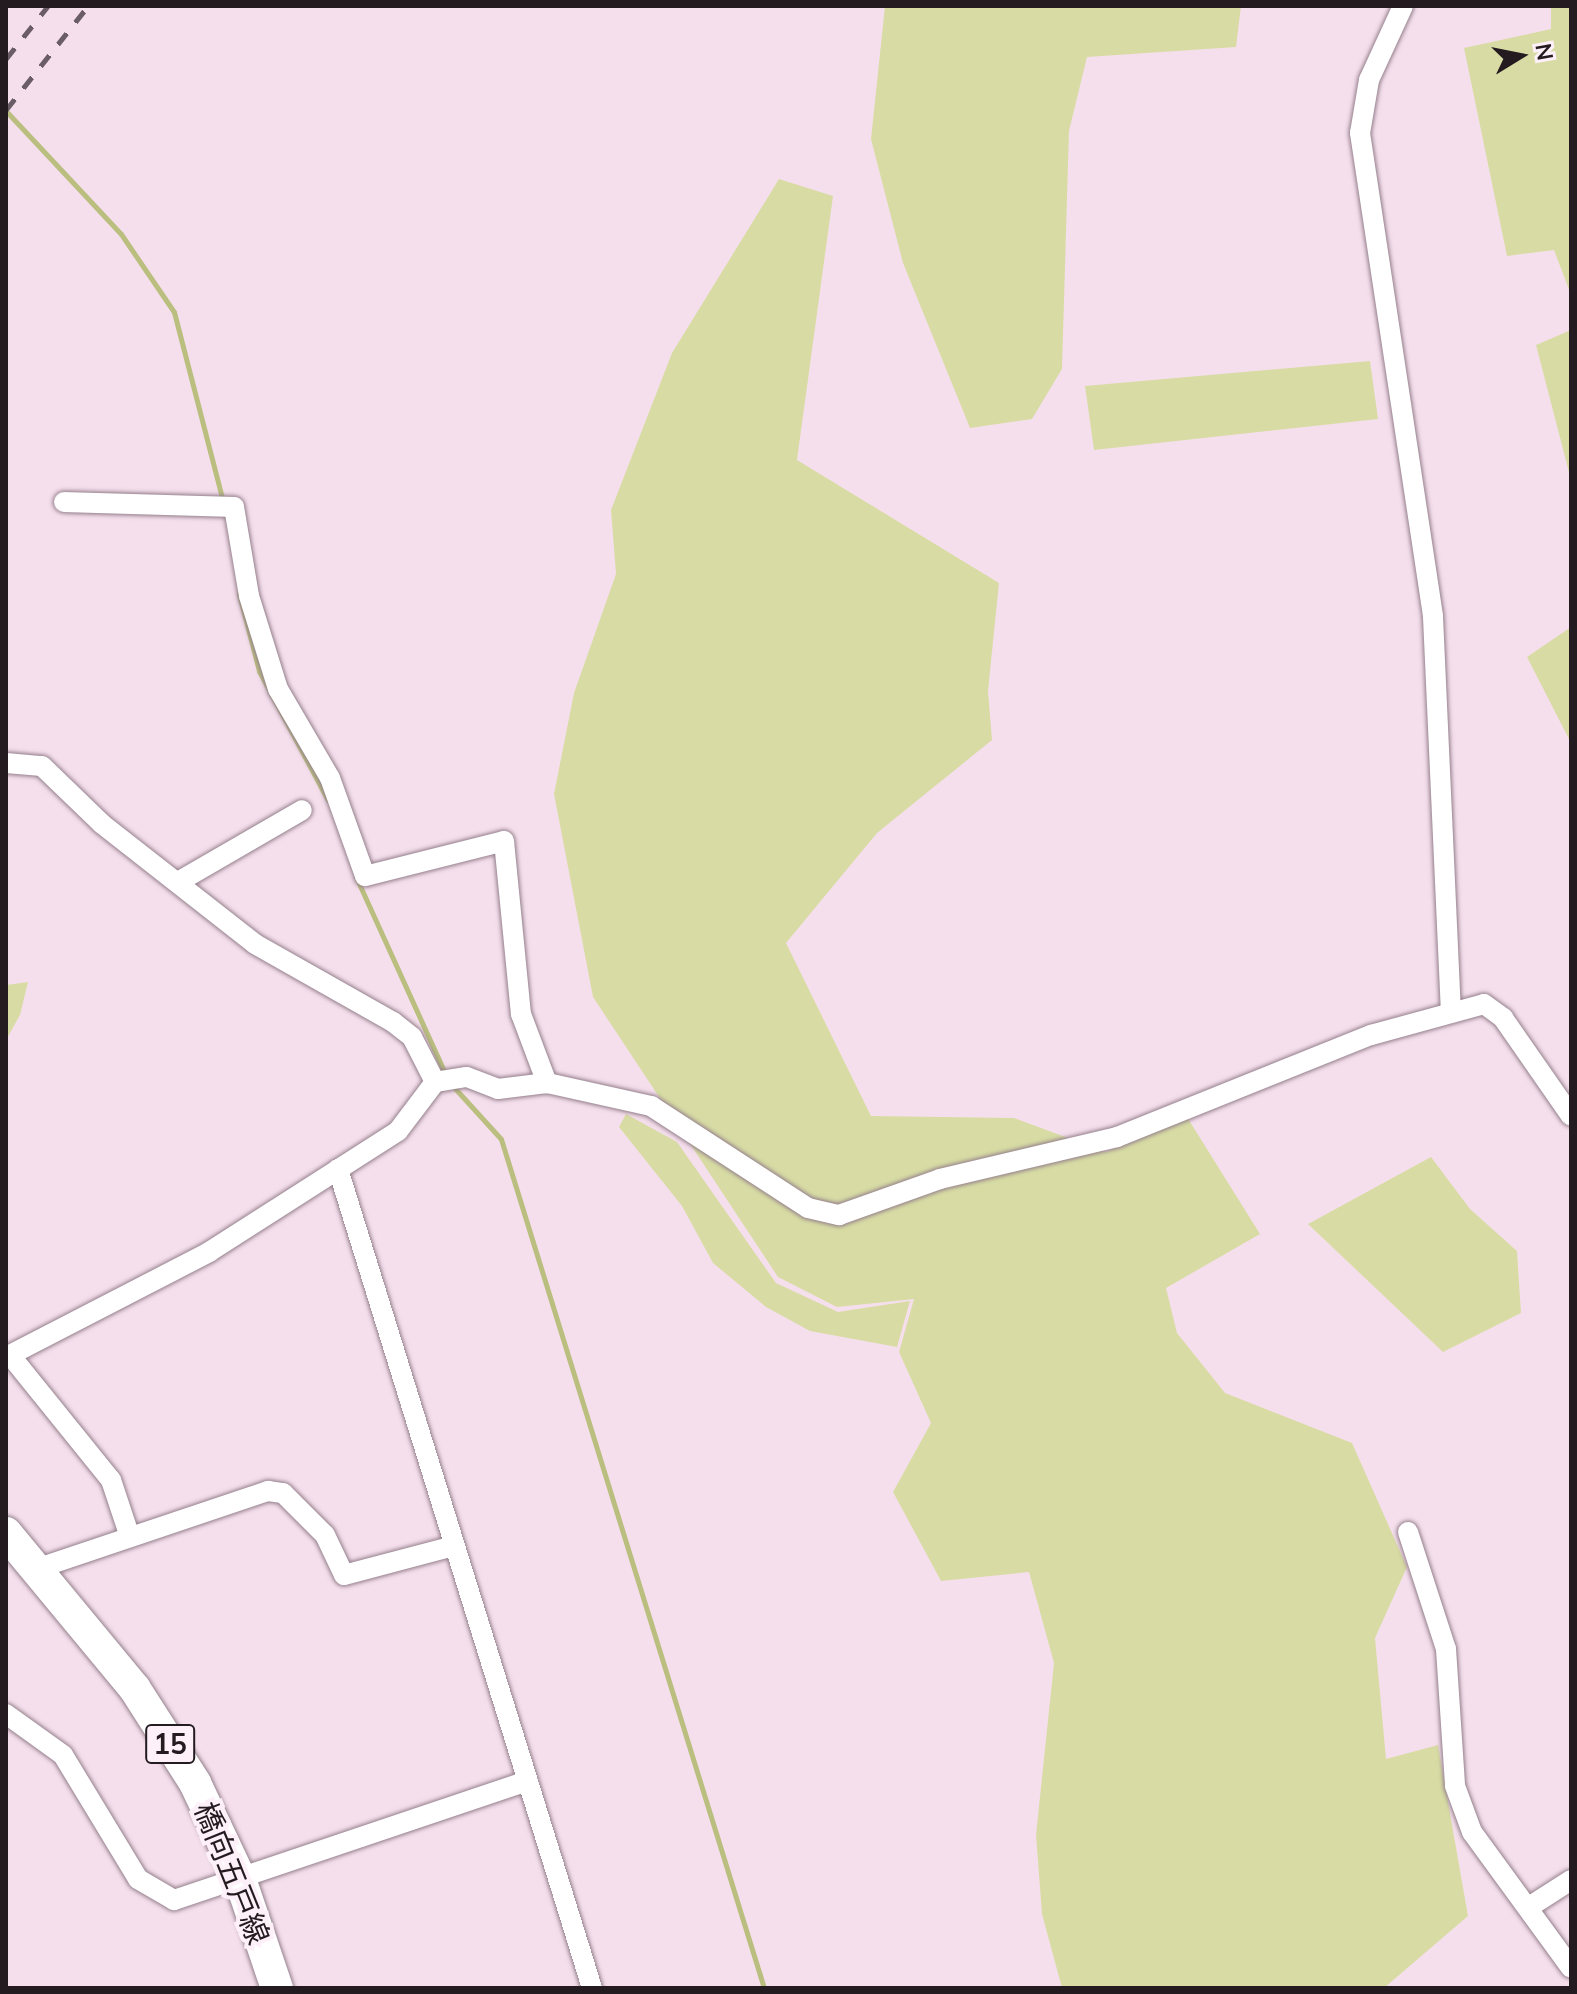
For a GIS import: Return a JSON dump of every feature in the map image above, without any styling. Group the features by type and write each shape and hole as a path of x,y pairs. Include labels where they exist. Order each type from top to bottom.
{"main road":[{"name":"橋向五戸線","path":"6,1533 135,1689 195,1783 239,1876 277,1988"}],"street":[{"path":"1403,6 1369,80 1360,133 1433,617 1451,1012"},
{"path":"64,502 234,507 249,596 274,677 293,724 330,778 365,876 504,841 521,1014 547,1083"},
{"path":"6,763 42,766 255,944 403,1029 435,1082"},
{"path":"178,882 302,810"},
{"path":"129,1534 111,1480 8,1356 209,1252 398,1131 435,1082 467,1077 498,1089 547,1083 651,1106 808,1208 839,1215 940,1179 1117,1137 1258,1077 1451,1012 1484,1004 1503,1018 1571,1116"},
{"path":"338,1169 592,1988"},
{"path":"36,1569 129,1534 268,1491 283,1493 325,1535 344,1575 454,1546"},
{"path":"1408,1532 1446,1649 1455,1786 1472,1832 1571,1968"},
{"path":"6,1714 63,1755 138,1879 156,1894 174,1900 528,1781"},
{"path":"1529,1907 1571,1880"}],"green space":[{"path":"885,6 1241,6 1236,47 1087,57 1069,131 1062,369 1032,419 970,428 903,263 871,139"},
{"path":"1551,6 1571,6 1571,295 1554,250 1507,256 1464,48 1551,29"},
{"path":"779,179 833,196 797,460 999,583 988,691 992,740 877,833 786,943 871,1116 1014,1118 1106,1152 1187,1117 1260,1234 1166,1288 1177,1333 1225,1393 1352,1443 1407,1567 1375,1638 1386,1759 1438,1745 1468,1916 1384,1988 1062,1988 1042,1914 1036,1835 1054,1663 1029,1572 941,1581 893,1492 931,1423 899,1352 914,1299 837,1307 778,1277 593,997 554,794 574,693 616,574 611,510 672,353"},
{"path":"1571,330 1571,480 1536,345"},
{"path":"1370,361 1378,419 1094,450 1085,386"},
{"path":"1571,627 1571,743 1527,657"},
{"path":"28,982 20,1015 6,1040 6,985"},
{"path":"626,1114 677,1142 776,1283 838,1312 910,1301 897,1347 810,1331 766,1307 713,1263 682,1206 619,1127"},
{"path":"1431,1157 1470,1209 1517,1251 1521,1313 1443,1352 1308,1224"}],"waterway":[{"path":"6,111 121,234 174,312 223,502"},
{"path":"239,594 259,671 328,800"},
{"path":"356,877 446,1075"},
{"path":"451,1084 501,1139 764,1988"}],"railway":[{"path":"6,59 48,6"},
{"path":"6,110 88,6"}]}
